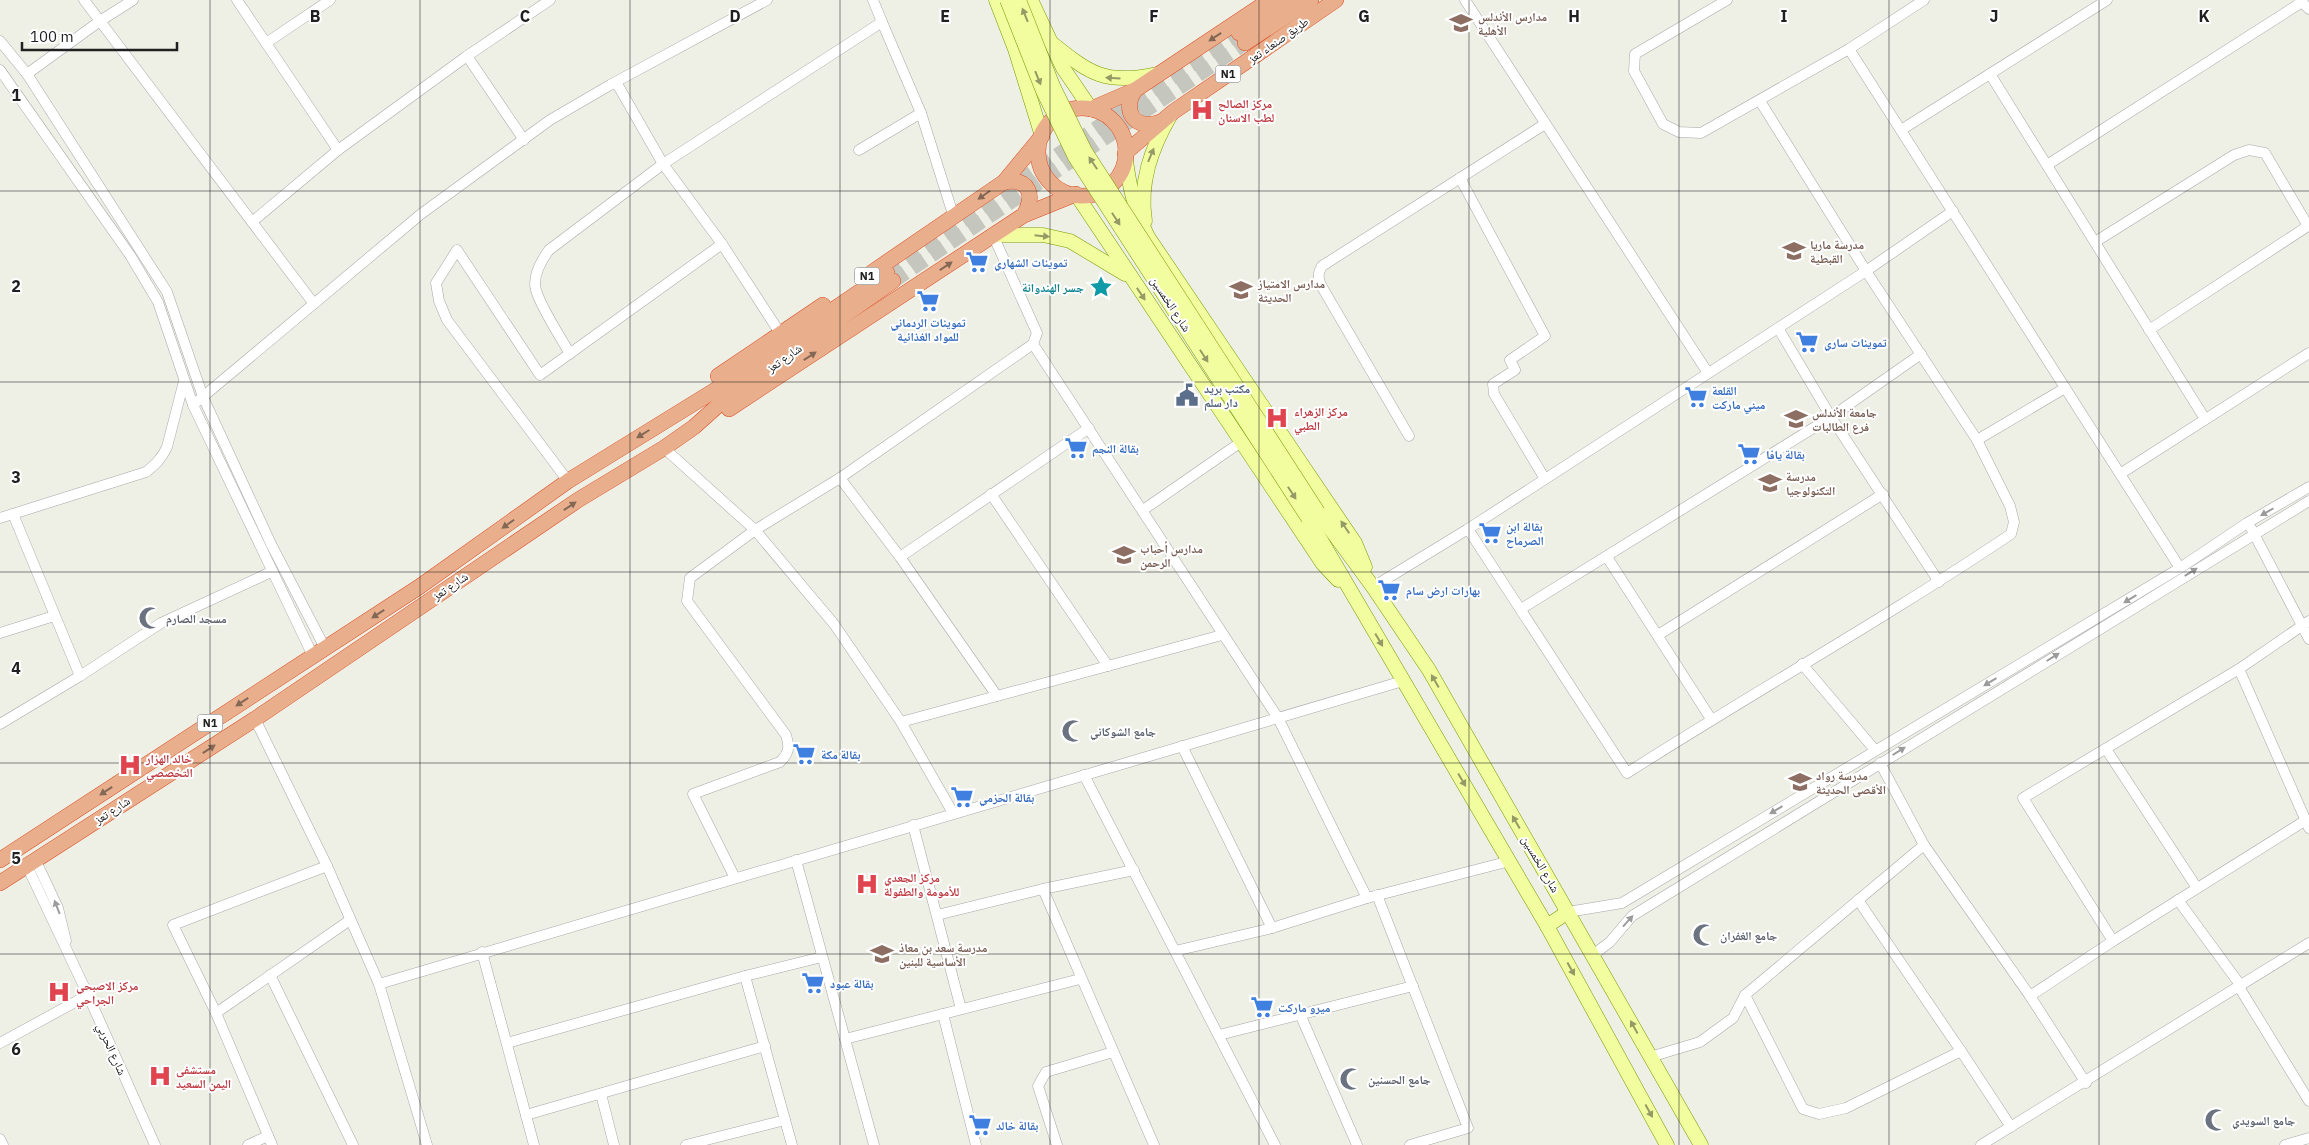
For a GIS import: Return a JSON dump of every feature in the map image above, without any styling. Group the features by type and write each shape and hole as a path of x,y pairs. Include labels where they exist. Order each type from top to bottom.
{"highway":[{"path":"1091,109 1135,90 1270,0"},
{"name":"طريق صنعاء تعز","path":"1291,0 1242,38 1311,0"},
{"name":"طريق صنعاء تعز","path":"1125,153 1173,112 1336,0"},
{"path":"1135,90 1130,98 1129,108 1133,118 1141,124 1151,126 1160,122"},
{"path":"1075,108 1091,109 1106,115 1118,126 1124,141 1125,153 1120,172 1110,185 1096,193 1076,194 1058,188 1042,170 1038,154 1042,136 1048,124 1060,114 1075,108"},
{"name":"N1","path":"685,408 711,381 780,332 1004,182 1042,136"},
{"path":"1004,182 1015,180 1024,184 1030,193 1031,203 1024,215"},
{"name":"N1","path":"694,427 729,409 1024,215 1076,194"},
{"name":"شارع تعز","path":"0,860 419,587 568,481 717,389 890,277 723,401 694,427 664,448 578,500 254,719 0,883"},
{"path":"419,587 428,601"}],"main road":[{"path":"996,0 1015,49 1042,136"},
{"name":"شارع الخمسين","path":"1007,0 1043,91 1075,157 1313,515 1373,587 1429,670 1594,954 1701,1145"},
{"name":"شارع الخمسين","path":"1019,0 1053,86 1085,151 1313,515 1355,598 1547,926 1662,1142"},
{"path":"1031,0 1048,40 1063,68 1091,109"},
{"path":"1015,49 1029,51 1043,46 1048,40"},
{"path":"1048,40 1083,68 1104,77 1133,79 1162,73"},
{"path":"1118,259 1120,248 1127,240 1137,236 1148,237 1143,209 1148,163 1173,112"},
{"name":"شارع الخمسين","path":"1125,153 1135,211 1148,237 1355,543 1373,587"},
{"name":"شارع الخمسين","path":"1076,194 1322,564 1355,598"},
{"path":"993,235 1043,235 1070,241 1129,276"},
{"path":"1547,926 1568,912"}],"street":[{"path":"84,0 314,304"},
{"path":"27,74 100,21 133,0"},
{"path":"237,0 338,150"},
{"path":"266,43 330,0"},
{"path":"252,222 338,150 467,56 551,0"},
{"path":"193,405 421,214 550,120 767,0"},
{"path":"873,0 921,113 951,208 956,215"},
{"path":"1465,0 1708,373"},
{"path":"1727,0 1636,54 1634,70 1663,124 1679,132 1701,132 1760,101 1773,90 1849,49 1908,4 1924,0"},
{"path":"1901,130 2107,0"},
{"path":"2046,165 2304,4"},
{"path":"570,354 536,290 536,274 541,261 549,250 663,164 882,22"},
{"path":"0,41 27,74 167,292 203,397 280,561 319,652"},
{"path":"1849,49 2180,568"},
{"path":"467,56 524,140"},
{"path":"0,70 125,247 158,302 193,405 271,572 319,652"},
{"path":"1990,74 2205,419"},
{"path":"616,82 663,164 722,244 780,332"},
{"path":"1468,529 1627,773 1711,719 1939,582 2011,534 2014,522 2010,506 1978,440 1866,271 1760,101"},
{"path":"860,150 921,113"},
{"path":"1408,436 1322,287 1319,271 1322,266 1545,124"},
{"path":"2094,242 2234,156 2249,150 2265,153 2309,226 2149,330"},
{"path":"1460,178 1545,336 1510,360 1514,370 1493,384 1494,394 1545,479"},
{"path":"1373,587 1468,529 1866,271 1953,211"},
{"path":"735,878 692,794 780,762 787,755 789,745 786,735 687,601 690,578 755,530 840,478 1033,344 1037,334 993,235"},
{"path":"568,481 447,320 439,301 436,282 457,250 540,375 722,244"},
{"path":"1778,328 1831,417 1939,582"},
{"path":"1033,344 1278,718 1367,898"},
{"path":"1521,609 1831,417 1921,354"},
{"path":"2120,474 2309,354"},
{"path":"0,518 146,472 163,457 184,380"},
{"path":"1978,440 2065,388"},
{"path":"900,557 1089,428"},
{"path":"1143,510 1241,442"},
{"path":"664,448 755,530 834,624 901,722 953,813"},
{"path":"840,478 900,557 997,696"},
{"path":"1568,912 1622,903 2180,568 2248,523 2309,487"},
{"path":"991,494 1108,666"},
{"path":"1658,636 1883,494"},
{"path":"1594,954 1610,942 1632,916 2309,501"},
{"path":"13,514 80,676"},
{"path":"2248,523 2305,623 2309,639"},
{"path":"1607,557 1711,719"},
{"path":"0,724 80,676 161,623 271,572"},
{"path":"0,633 54,616"},
{"path":"2113,940 2023,798 2239,669 2305,623"},
{"path":"901,722 1222,635"},
{"path":"1802,664 1875,750"},
{"path":"2030,996 2113,940 2197,888 2307,824 2239,669"},
{"path":"379,984 1403,681"},
{"path":"1933,715 1940,727"},
{"path":"254,719 327,866 379,984 427,1145"},
{"path":"1182,746 1272,928"},
{"path":"2106,749 2197,888"},
{"path":"1880,764 1924,845 2030,996 2086,1082"},
{"path":"1084,775 1275,1145"},
{"path":"914,825 961,1009"},
{"path":"1650,1057 1700,1042 1733,1018 1745,994 1924,845"},
{"path":"796,860 874,1145"},
{"path":"1175,951 1272,928 1377,895 1510,861"},
{"name":"شارع الحربي","path":"31,863 49,917 88,994 155,1145"},
{"path":"248,1145 270,1140 216,1012 173,925 327,866"},
{"path":"937,915 1043,889 1134,870"},
{"path":"1043,889 1080,979 1154,1145"},
{"path":"1377,895 1468,1128 1410,1145"},
{"path":"1858,900 2011,1127"},
{"path":"2178,900 2240,987 2309,1101"},
{"path":"216,1012 350,920"},
{"path":"1981,1145 2309,943"},
{"path":"482,952 534,1145"},
{"path":"507,1043 745,976 822,957"},
{"path":"270,975 353,1145"},
{"path":"745,976 792,1145"},
{"path":"845,1039 1080,979"},
{"path":"1219,1035 1413,986"},
{"path":"0,1043 88,994"},
{"path":"1745,994 1803,1109 1819,1114 1846,1108 1961,1051"},
{"path":"943,1014 976,1145"},
{"path":"1300,1014 1357,1145"},
{"path":"526,1115 765,1046"},
{"path":"1057,1145 1038,1086 1041,1078 1046,1072 1113,1052"},
{"path":"601,1094 614,1145"},
{"path":"686,1145 785,1120"},
{"path":"2286,1145 2309,1138"},
{"path":"0,1139 3,1145"}],"tunnel":[{"path":"887,273 1139,99 1239,33"},
{"path":"893,281 1245,43"}],"place":[{"name":"مدارس الأندلس الأهلية","path":"1461,23"},
{"name":"مركز الصالح لطب الاسنان","path":"1202,110"},
{"name":"مدرسة ماريا القبطية","path":"1794,251"},
{"name":"تموينات الشهاري","path":"977,262"},
{"name":"جسر الهندوانة","path":"1101,287"},
{"name":"مدارس الامتياز الحديثة","path":"1241,290"},
{"name":"تموينات الردماني للمواد الغذائية","path":"928,301"},
{"name":"تموينات ساري","path":"1807,342"},
{"name":"مكتب بريد دار سلم","path":"1187,395"},
{"name":"القلعة ميني ماركت","path":"1696,397"},
{"name":"مركز الزهراء الطبي","path":"1277,418"},
{"name":"جامعة الأندلس فرع الطالبات","path":"1796,419"},
{"name":"بقالة النجم","path":"1076,448"},
{"name":"بقالة يافا","path":"1749,454"},
{"name":"مدرسة التكنولوجيا","path":"1770,483"},
{"name":"بقالة ابن الصرماح","path":"1490,533"},
{"name":"مدارس أحباب الرحمن","path":"1124,555"},
{"name":"بهارات ارض سام","path":"1389,590"},
{"name":"مسجد الصارم","path":"150,618"},
{"name":"جامع الشوكاني","path":"1073,731"},
{"name":"بقالة مكة","path":"804,754"},
{"name":"خالد الهزار التخصصي","path":"130,765"},
{"name":"مدرسة رواد الأقصى الحديثة","path":"1800,782"},
{"name":"بقالة الحزمي","path":"962,797"},
{"name":"مركز الجعدي للأمومة والطفولة","path":"867,884"},
{"name":"جامع الغفران","path":"1704,935"},
{"name":"مدرسة سعد بن معاذ الأساسية للبنين","path":"882,954"},
{"name":"بقالة عبود","path":"813,983"},
{"name":"مركز الاصبحي الجراحي","path":"59,992"},
{"name":"ميرو ماركت","path":"1262,1007"},
{"name":"مستشفى اليمن السعيد","path":"160,1076"},
{"name":"جامع الحسنين","path":"1351,1079"},
{"name":"جامع السويدي","path":"2216,1120"},
{"name":"بقالة خالد","path":"980,1125"}]}
